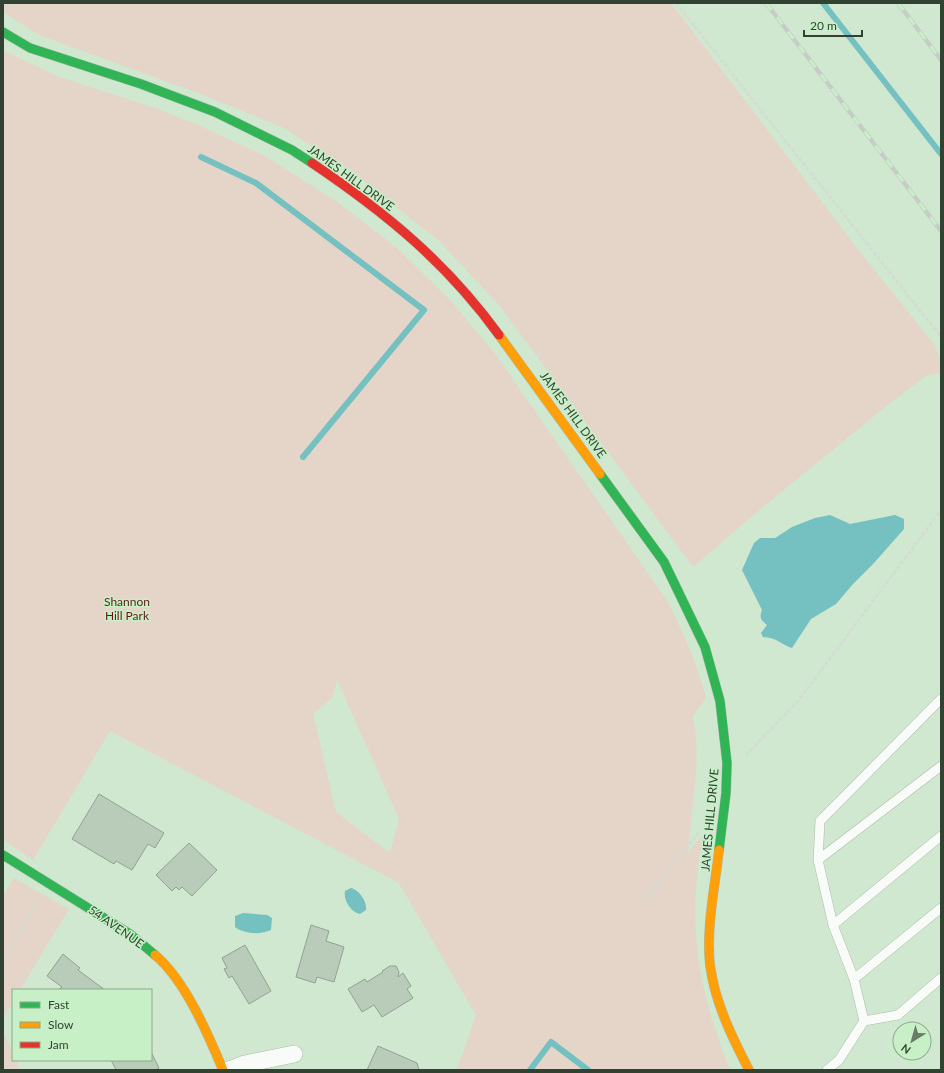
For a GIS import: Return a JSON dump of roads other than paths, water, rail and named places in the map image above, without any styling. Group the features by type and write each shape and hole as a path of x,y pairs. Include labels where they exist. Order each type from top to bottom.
{"street":[{"name":"JAMES HILL DRIVE","path":"3,32 30,48 141,84 215,112 292,150 359,196 426,250 476,303 664,562 705,647 720,701 727,762 726,793 710,931 710,964 716,996 732,1037 749,1070"},
{"name":"54 AVENUE","path":"3,855 130,934 162,961 185,994 206,1029 223,1070"},
{"path":"229,1070 245,1064 294,1054"}],"lane":[{"path":"827,1070 840,1060 864,1020 854,979 833,925 818,860 820,821 941,699"},
{"path":"818,860 941,766"},
{"path":"833,925 941,836"},
{"path":"854,979 941,908"},
{"path":"864,1020 898,1015 941,978"}],"water":[{"path":"830,515 850,524 895,515 904,519 904,529 836,604 811,619 792,648 776,640 763,637 761,633 767,625 761,619 762,610 742,570 754,543 760,538 775,538 792,527 815,518"},
{"path":"351,888 360,893 364,900 366,910 360,914 354,911 346,902 345,891"},
{"path":"243,913 267,915 272,918 271,930 262,933 253,933 243,931 235,927 235,916"}],"waterway":[{"path":"823,3 941,154"},
{"path":"201,157 256,183 424,310 303,457"},
{"path":"530,1070 551,1042 588,1070"}],"railway":[{"path":"766,3 941,231"},
{"path":"898,3 941,60"}],"park label":[{"name":"Shannon Hill Park","path":"127,609"}]}
